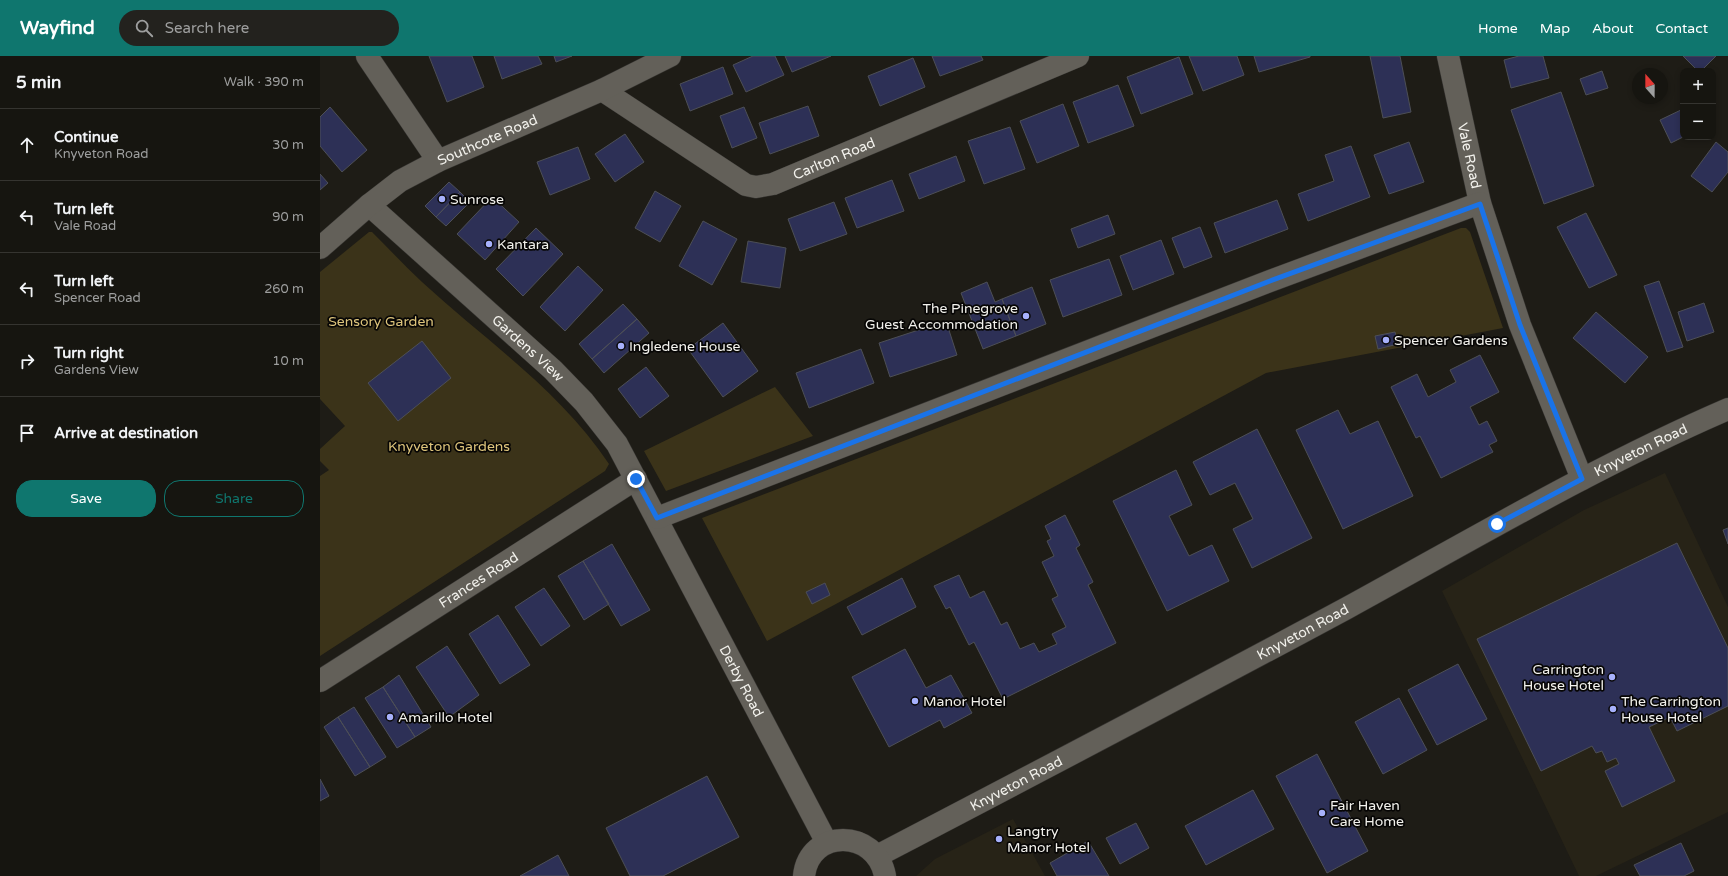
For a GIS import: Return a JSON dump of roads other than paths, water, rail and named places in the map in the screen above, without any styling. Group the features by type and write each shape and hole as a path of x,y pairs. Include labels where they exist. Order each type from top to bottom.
{"street":[{"path":"367,56 438,161"},
{"name":"Southcote Road","path":"320,248 369,205 400,181 438,161 602,90 670,56"},
{"name":"Carlton Road","path":"602,90 746,185 756,187 773,184 1078,56"},
{"name":"Vale Road","path":"1448,56 1480,204 1518,318 1582,479"},
{"path":"657,518 1262,284 1480,204"},
{"name":"Gardens View","path":"369,205 557,374 584,402 617,444 657,518"},
{"name":"Knyveton Road","path":"877,856 1116,732 1582,479 1728,409"},
{"name":"Frances Road","path":"320,681 636,479"},
{"name":"Derby Road","path":"657,518 827,843"},
{"path":"804,876 808,861 816,851 827,843 841,840 854,840 867,846 877,856 883,866 885,876"}],"place":[{"name":"Sunrose","path":"442,199"},
{"name":"Kantara","path":"489,244"},
{"name":"The Pinegrove Guest Accommodation","path":"1026,316"},
{"name":"Spencer Gardens","path":"1386,340"},
{"name":"Ingledene House","path":"621,346"},
{"name":"Carrington House Hotel","path":"1612,677"},
{"name":"Manor Hotel","path":"915,701"},
{"name":"The Carrington House Hotel","path":"1613,709"},
{"name":"Amarillo Hotel","path":"390,717"},
{"name":"Fair Haven Care Home","path":"1322,813"},
{"name":"Langtry Manor Hotel","path":"999,839"}],"park label":[{"name":"Sensory Garden","path":"381,321"},
{"name":"Knyveton Gardens","path":"449,446"}]}
